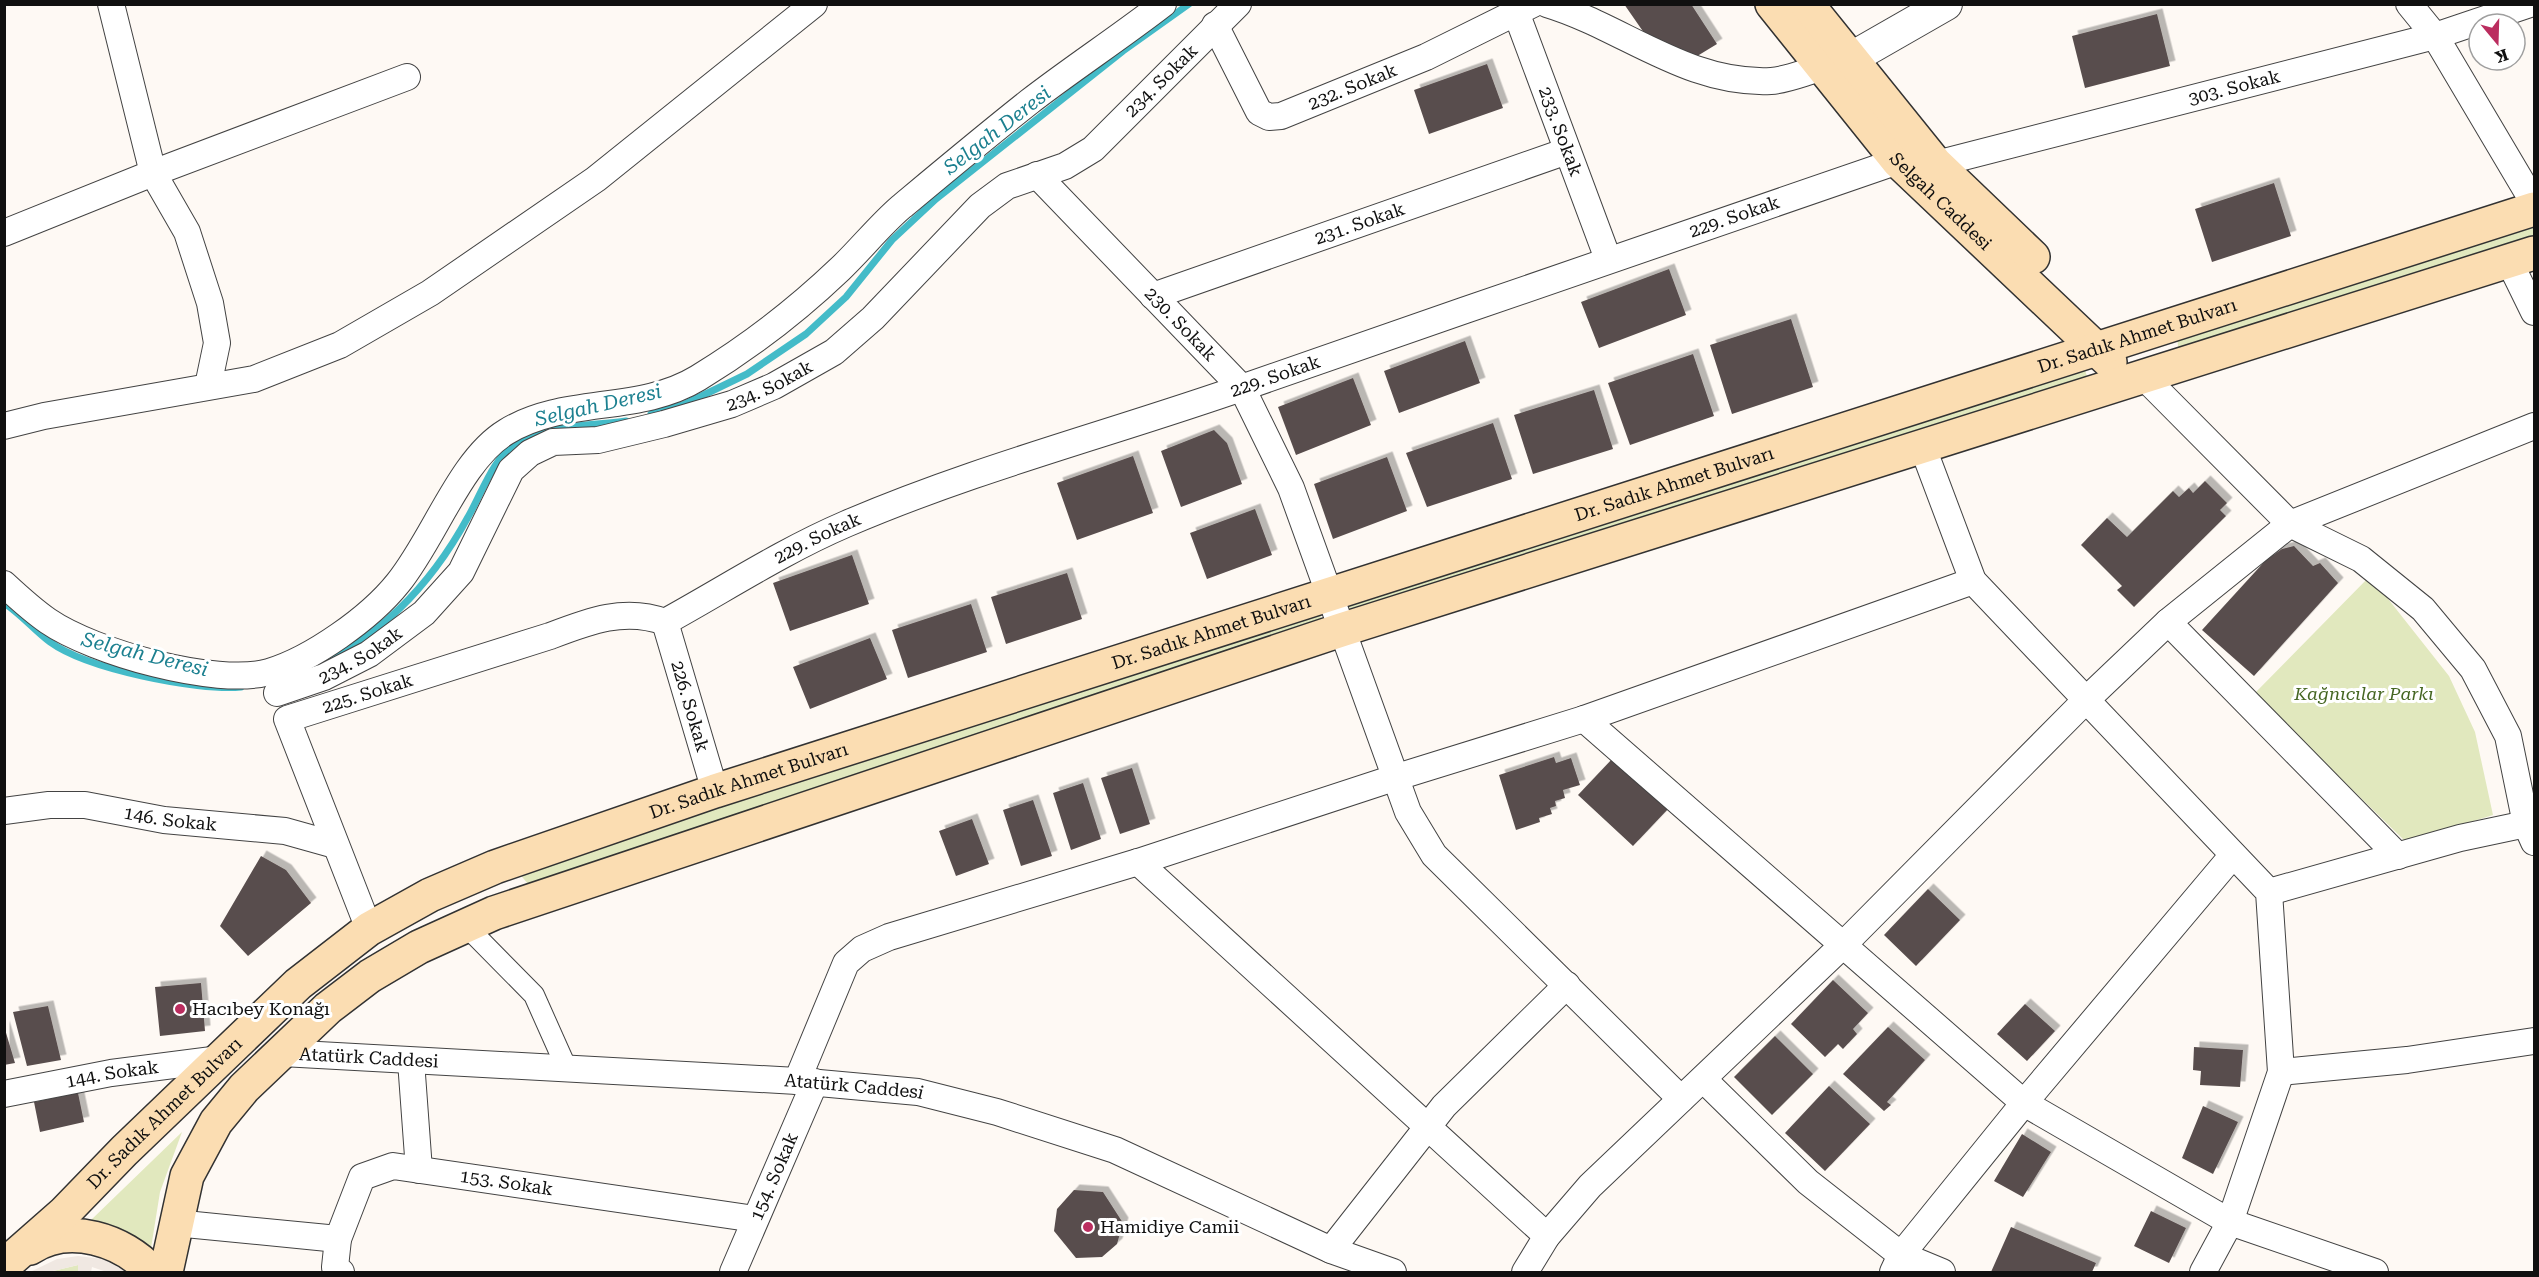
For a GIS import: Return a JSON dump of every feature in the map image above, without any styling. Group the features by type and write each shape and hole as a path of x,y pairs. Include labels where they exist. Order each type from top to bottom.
{"main road":[{"name":"Selgah Caddesi","path":"1772,4 1936,164 2108,345"},
{"name":"Selgah Caddesi","path":"1807,4 1835,64 1898,161 2141,376"},
{"name":"Dr. Sadık Ahmet Bulvarı","path":"5,1266 64,1213 298,984 369,929 430,895 495,867 715,791 2535,209"},
{"name":"Dr. Sadık Ahmet Bulvarı","path":"166,1272 187,1176 216,1122 243,1088 328,1008 370,976 419,947 465,925 598,876 1341,630 2522,257"},
{"path":"5,1266 35,1245 57,1238 80,1236 102,1239 123,1248 142,1261 152,1272"}],"street":[{"path":"111,4 153,173 187,232 210,303 218,343 208,386"},
{"path":"4,426 254,379 340,345 430,293 596,179 814,4"},
{"path":"273,683 309,653 375,608 398,584 425,546 470,466 486,447 502,434 527,420 554,412 626,403 659,395 694,381 728,359 782,321 839,270 897,211 1012,117 1163,4"},
{"name":"234. Sokak","path":"273,683 324,677 369,654 424,613 461,572 511,470 530,453 553,442 598,440 732,404 774,386 834,352 873,318 980,206 1007,186 1065,166 1093,149 1238,4"},
{"path":"1546,4 1569,12 1675,63 1722,76 1774,81 1835,64 1946,4"},
{"path":"2409,4 2435,36 2535,203"},
{"name":"303. Sokak","path":"1936,164 2435,36 2530,4"},
{"name":"232. Sokak","path":"1215,25 1259,112 1269,117 1281,116 1426,57 1520,8"},
{"name":"233. Sokak","path":"1520,8 1567,151 1608,259"},
{"path":"4,233 153,173 407,77"},
{"name":"231. Sokak","path":"1153,296 1567,151"},
{"name":"229. Sokak","path":"665,622 783,554 846,524 1062,444 1242,388 1608,259 1898,161"},
{"name":"230. Sokak","path":"1037,175 1242,388 1291,488 1408,812 1434,855 1681,1099"},
{"path":"2522,257 2535,312"},
{"path":"2141,376 2290,524 2361,559 2423,609 2473,669 2508,736 2530,833 2460,838 2269,892"},
{"path":"1525,1272 1547,1236 1590,1186 1843,945 2085,701 2168,622 2290,524 2535,426"},
{"path":"1923,448 1973,582 2269,892 2280,1072 2230,1222 2203,1272"},
{"name":"154. Sokak","path":"733,1272 806,1081 846,963 862,949 889,937 1138,862 1394,777 1584,719 1973,582"},
{"path":"4,584 50,623 81,639 113,651 213,675 237,676 273,683"},
{"name":"225. Sokak","path":"287,719 550,636 590,621 619,615 645,615 665,622"},
{"name":"226. Sokak","path":"665,622 715,791"},
{"path":"2168,622 2398,855"},
{"path":"273,683 369,929"},
{"path":"1584,719 2024,1103 2230,1222 2375,1272"},
{"name":"146. Sokak","path":"4,811 49,805 85,805 164,820 285,831 335,845"},
{"path":"1897,1264 2024,1103 2233,855"},
{"path":"1138,862 1547,1236"},
{"path":"465,925 534,995 567,1069"},
{"path":"1331,1250 1444,1106 1567,985"},
{"path":"2280,1072 2407,1060 2535,1041"},
{"name":"Atatürk Caddesi","path":"282,1053 806,1081 918,1092 1052,1129 1115,1150 1331,1250 1393,1272"},
{"name":"144. Sokak","path":"4,1094 111,1073 220,1059"},
{"path":"411,1061 418,1170"},
{"path":"1703,1079 1808,1182 1897,1264 1942,1272"},
{"name":"153. Sokak","path":"341,1272 335,1267 338,1239 362,1177 393,1167 755,1219"},
{"path":"175,1223 338,1239"}],"green space":[{"path":"2534,226 2534,242 2179,352 2177,339"},
{"path":"2084,367 2091,389 1350,613 1348,602"},
{"name":"Kağnıcılar Parkı","path":"2370,576 2449,676 2475,732 2493,815 2406,842 2254,694"},
{"path":"1319,611 1323,623 528,884 518,872"},
{"path":"182,1132 160,1192 151,1248 123,1231 91,1220"},
{"path":"78,1265 78,1272 49,1272"}],"shaded area":[{"path":"78,1256 103,1259 127,1272 107,1272 92,1267 91,1272 78,1272 78,1265 49,1272 30,1272 57,1259"}],"building":[{"path":"1624,4 1691,4 1717,44 1694,58 1658,53"},
{"path":"2157,14 2170,66 2085,88 2072,36"},
{"path":"1487,64 1503,108 1429,134 1414,90"},
{"path":"2274,183 2291,236 2212,262 2195,209"},
{"path":"1669,269 1686,315 1599,348 1581,302"},
{"path":"1791,319 1813,387 1732,414 1710,345"},
{"path":"1465,341 1480,383 1399,413 1384,371"},
{"path":"1693,354 1714,416 1630,445 1608,383"},
{"path":"1353,378 1371,425 1296,455 1278,407"},
{"path":"1594,390 1613,449 1533,474 1514,415"},
{"path":"1493,423 1512,479 1427,507 1406,453"},
{"path":"1214,430 1227,443 1242,484 1181,507 1161,451"},
{"path":"1133,456 1153,513 1077,540 1057,483"},
{"path":"1387,457 1407,511 1333,539 1314,484"},
{"path":"2205,481 2227,503 2220,510 2226,516 2134,607 2117,590 2122,586 2081,545 2107,518 2127,537 2173,491 2179,497 2189,488 2193,493"},
{"path":"1255,509 1272,555 1207,579 1190,533"},
{"path":"2294,546 2313,566 2320,563 2338,583 2254,676 2202,630 2266,560 2282,549"},
{"path":"852,555 869,604 790,631 773,583"},
{"path":"1067,573 1082,619 1006,644 991,597"},
{"path":"971,604 987,652 908,678 892,630"},
{"path":"870,638 887,679 810,709 793,667"},
{"path":"1554,757 1556,763 1571,758 1580,785 1563,790 1565,798 1555,801 1556,806 1550,808 1552,814 1539,818 1540,822 1516,830 1499,775"},
{"path":"1614,757 1668,809 1633,846 1578,795"},
{"path":"1132,768 1150,824 1120,834 1101,778"},
{"path":"1083,783 1101,839 1071,850 1053,793"},
{"path":"1033,800 1052,856 1021,866 1003,810"},
{"path":"972,819 989,864 956,876 939,831"},
{"path":"261,856 286,870 311,903 248,956 220,926"},
{"path":"1928,889 1960,920 1916,966 1884,935"},
{"path":"1833,980 1868,1013 1853,1029 1857,1034 1843,1049 1838,1044 1825,1057 1791,1024"},
{"name":"Hacıbey Konağı","path":"201,983 205,1031 160,1036 155,987"},
{"path":"2025,1004 2055,1031 2027,1061 1997,1034"},
{"path":"48,1006 61,1060 27,1066 13,1012"},
{"path":"4,1026 15,1063 4,1065"},
{"path":"1888,1027 1925,1060 1887,1102 1891,1105 1884,1111 1843,1074"},
{"path":"1775,1036 1813,1074 1772,1115 1734,1077"},
{"path":"2194,1047 2243,1050 2240,1087 2200,1085 2201,1071 2193,1070"},
{"path":"1829,1086 1870,1124 1825,1171 1785,1133"},
{"path":"78,1093 84,1122 40,1132 34,1102"},
{"path":"2203,1106 2238,1122 2213,1174 2182,1158"},
{"path":"2022,1134 2051,1152 2023,1197 1994,1181"},
{"name":"Hamidiye Camii","path":"1074,1190 1103,1192 1123,1223 1117,1244 1102,1257 1076,1258 1054,1231 1057,1209"},
{"path":"2151,1211 2186,1228 2169,1263 2134,1246"},
{"path":"2011,1227 2096,1263 2092,1272 1991,1272"}],"waterway":[{"name":"Selgah Deresi","path":"651,414 685,404 747,374 806,334 846,297 892,240 936,199 1123,51 1189,4"},
{"name":"Selgah Deresi","path":"309,669 359,642 402,607 438,565 468,517 495,466 509,449 518,442 543,432 626,421"},
{"name":"Selgah Deresi","path":"4,603 50,642 89,661 171,682 241,687"}],"place":[{"name":"Hacıbey Konağı","path":"180,1009"},
{"name":"Hamidiye Camii","path":"1088,1227"}]}
